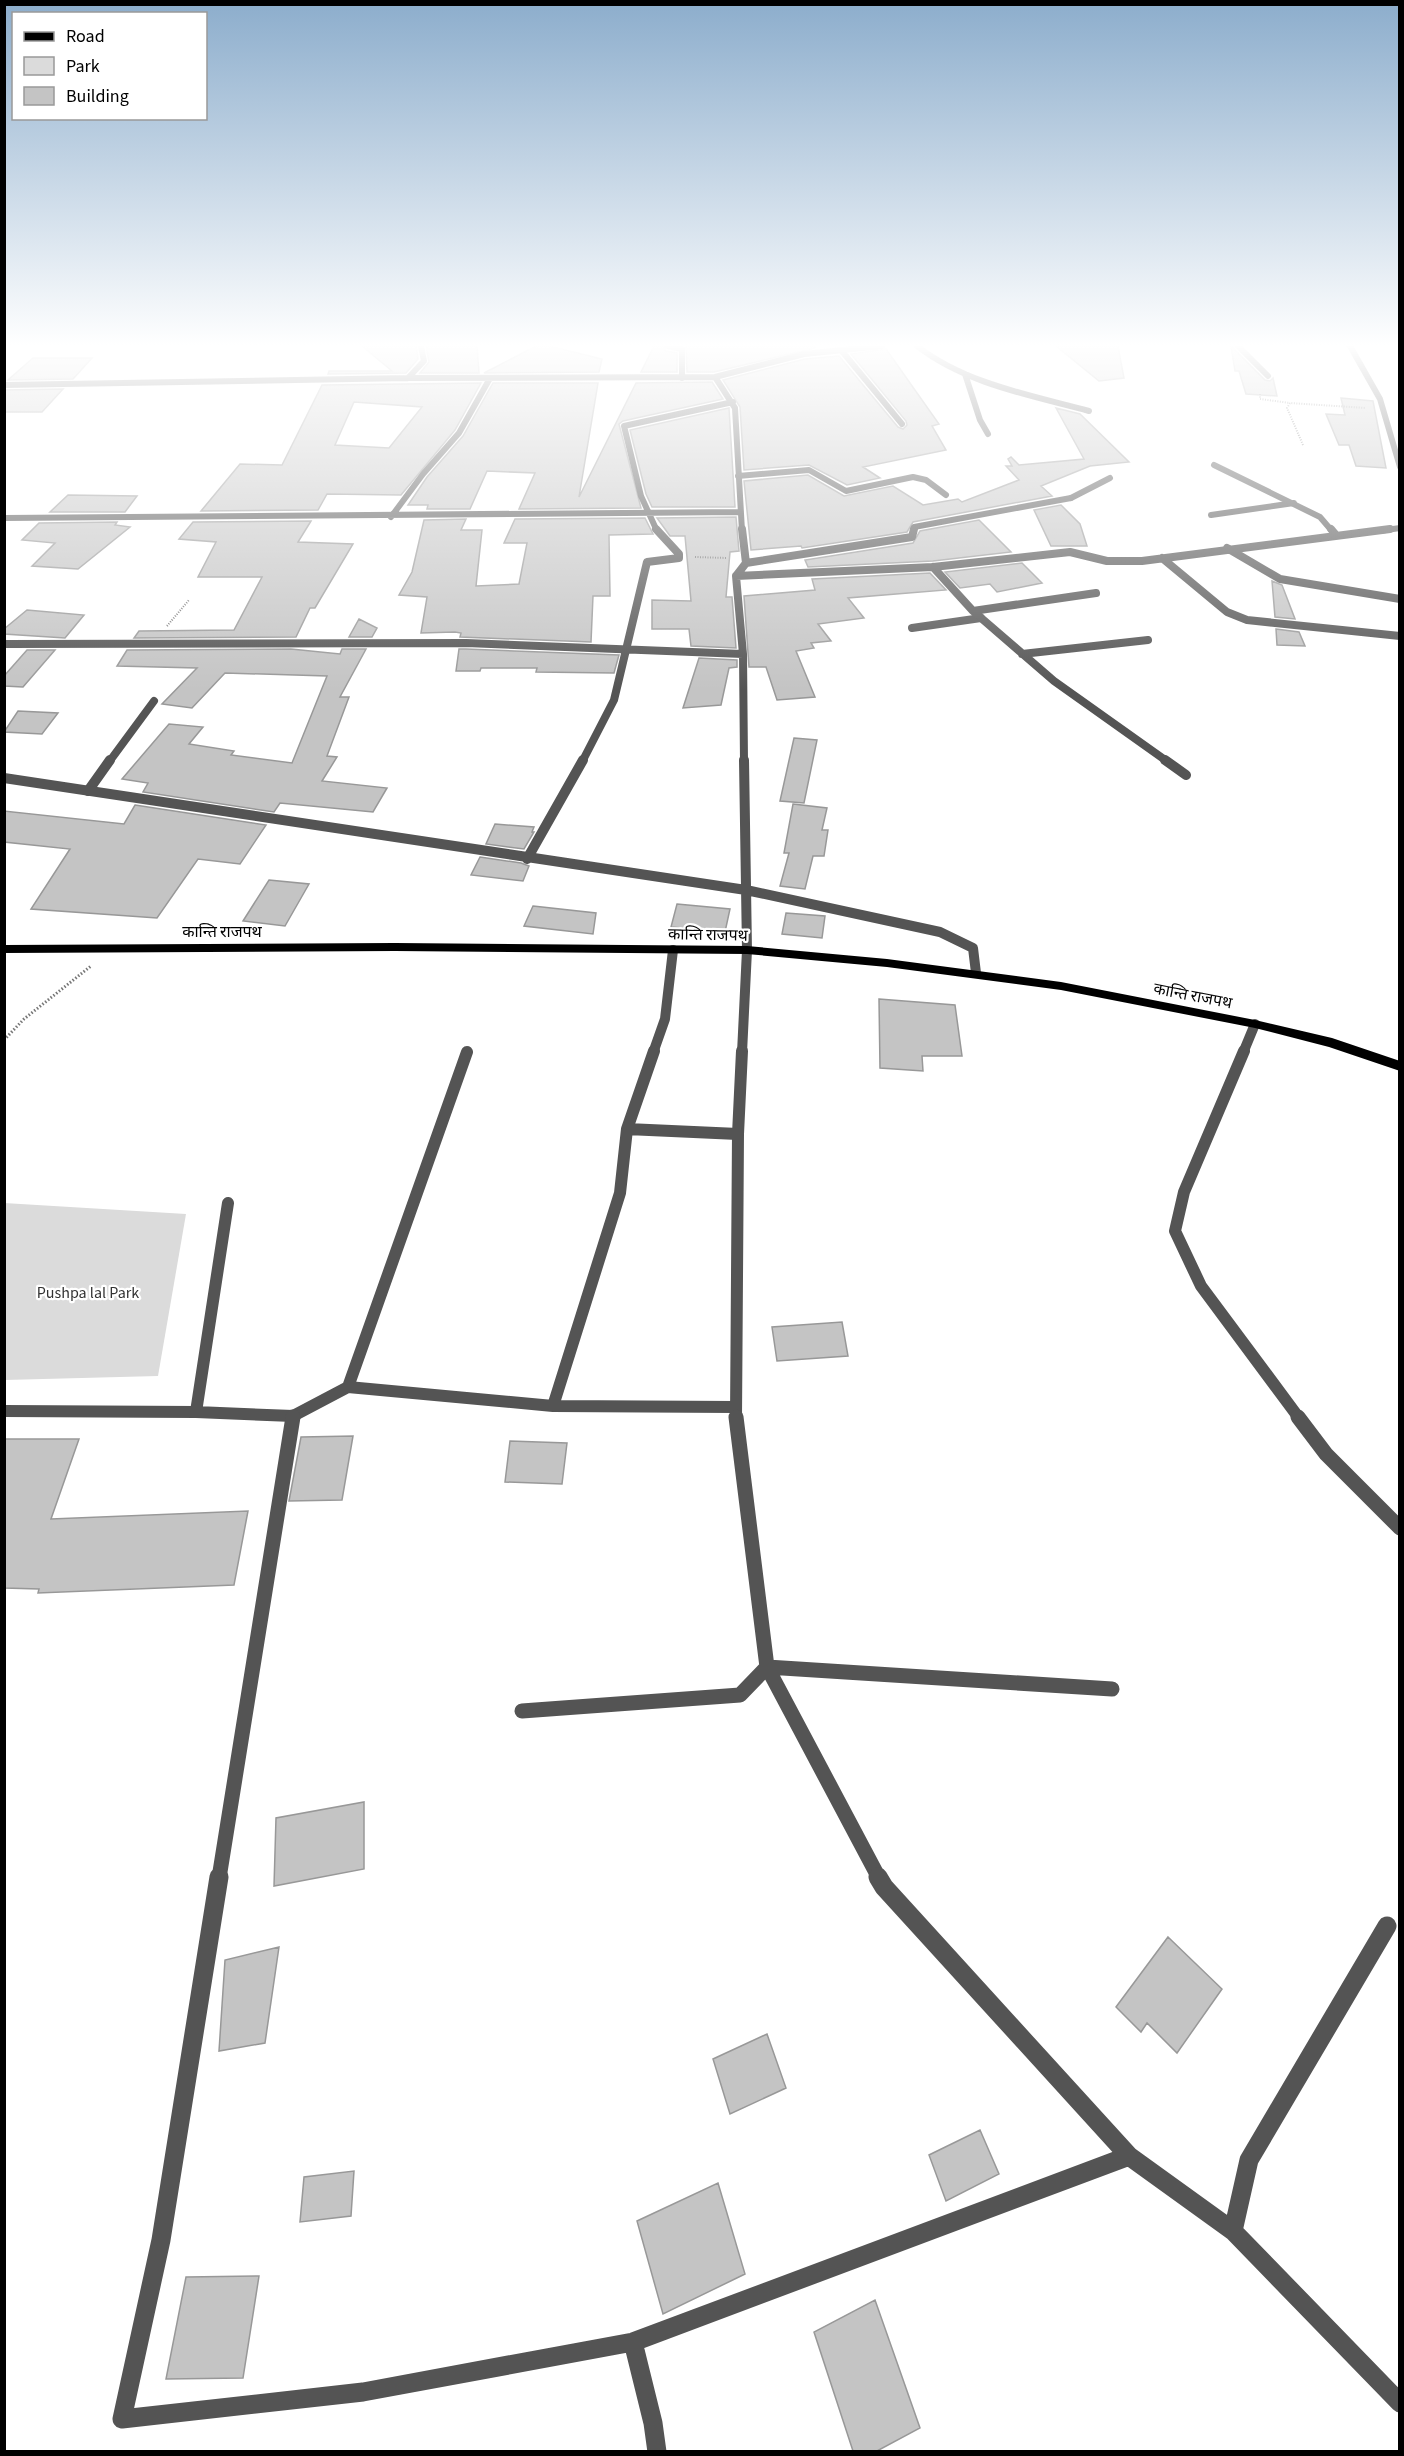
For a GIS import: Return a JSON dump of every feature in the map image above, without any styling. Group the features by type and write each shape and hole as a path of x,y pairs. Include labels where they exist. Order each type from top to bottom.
{"main road":[{"name":"कान्ति राजपथ","path":"4,949 395,946 747,950 976,973 1061,986 1255,1024 1332,1043 1400,1066"}],"street":[{"path":"391,517 435,461"},
{"path":"633,461 646,513 663,543 679,556"},
{"path":"737,461 746,561 736,576 743,654 747,950 738,1134 735,1407 767,1667 884,1887 1129,2156 1233,2231 1400,2403"},
{"path":"1214,465 1320,517 1336,535"},
{"path":"738,476 809,470 818,472 840,490 846,491 914,477 926,480 946,495"},
{"path":"746,561 912,537 914,527 1071,498 1110,478"},
{"path":"1211,515 1294,503"},
{"path":"4,518 740,513"},
{"path":"4,529 17,518"},
{"path":"736,576 933,567 1070,552 1107,561 1162,558 1400,528"},
{"path":"1227,548 1280,579 1400,599"},
{"path":"527,859 614,700 647,562 679,556"},
{"path":"1162,558 1227,612 1247,620 1400,636"},
{"path":"933,567 973,611 1054,681 1186,775"},
{"path":"973,611 1096,593"},
{"path":"912,628 981,618"},
{"path":"1022,654 1148,640"},
{"path":"4,644 627,645 743,654"},
{"path":"88,791 154,701"},
{"path":"4,778 527,859 746,890 940,932 973,948 976,973"},
{"path":"553,1406 620,1193 627,1129 664,1019 673,950"},
{"path":"1255,1024 1184,1192 1175,1231 1202,1286 1319,1445 1400,1528"},
{"path":"348,1387 467,1052"},
{"path":"627,1129 738,1134"},
{"path":"196,1412 228,1203"},
{"path":"4,1411 196,1412 293,1416 348,1387 553,1406 735,1407"},
{"path":"293,1416 161,2240 122,2419 363,2392 633,2342 1129,2156"},
{"path":"522,1711 740,1695 767,1667 1112,1689"},
{"path":"1233,2231 1249,2160 1388,1926"},
{"path":"633,2342 653,2423 657,2451"}],"path":[{"path":"679,556 746,561"},
{"path":"154,643 189,600"},
{"path":"4,1040 24,1019 112,949"}],"green space":[{"name":"Pushpa lal Park","path":"4,1203 186,1214 158,1376 5,1380"}],"building":[{"path":"284,461 430,461 401,495 327,494 318,510 201,511 240,464 282,465"},
{"path":"441,461 585,461 579,497 597,461 629,461 641,508 519,509 535,473 487,471 470,509 427,509 428,505 408,505"},
{"path":"638,461 732,461 735,507 652,507 646,494"},
{"path":"743,461 894,461 863,467 880,478 847,485 809,465 744,470"},
{"path":"1009,461 1015,461 1019,465 1067,461 1129,462 1090,466 1041,486 1052,496 913,522 907,532 802,548 801,546 751,550 744,481 808,475 844,496 893,486 923,505 958,499 962,502 1019,480 1006,466 1012,466"},
{"path":"1354,461 1385,461 1386,468 1356,466"},
{"path":"68,495 137,496 125,512 50,512"},
{"path":"1061,505 1080,524 1087,546 1051,546 1034,510"},
{"path":"736,517 739,551 730,552 726,597 732,597 736,648 691,646 689,629 652,629 652,600 691,601 685,536 670,536 657,518"},
{"path":"645,518 653,534 609,535 610,596 593,596 591,642 460,637 461,633 455,632 421,633 427,597 399,595 412,572 424,520 466,519 461,530 482,530 476,586 519,584 527,543 504,543 515,519"},
{"path":"979,520 1011,552 933,561 808,567 805,560 913,543 920,531"},
{"path":"311,521 298,542 353,544 315,608 310,608 296,637 134,638 139,631 234,630 262,577 198,577 216,542 179,539 193,522"},
{"path":"117,522 115,525 130,527 78,569 32,566 55,543 22,540 39,523"},
{"path":"1022,563 1042,583 997,592 990,584 960,588 945,572"},
{"path":"930,573 946,590 848,598 864,618 818,624 831,641 811,643 814,648 796,651 815,697 777,700 766,667 749,667 744,596 815,590 812,579"},
{"path":"1272,581 1282,585 1295,619 1275,617"},
{"path":"27,610 84,615 65,638 4,634 4,629"},
{"path":"359,619 377,628 372,637 349,637"},
{"path":"1276,629 1299,632 1305,646 1277,645"},
{"path":"291,649 340,654 342,649 366,649 340,697 349,697 327,756 337,757 322,781 387,788 373,812 280,803 274,812 143,792 148,783 122,779 169,724 203,727 189,744 234,751 231,755 292,763 327,676 225,673 192,708 162,704 197,668 117,666 127,650"},
{"path":"459,649 619,655 614,673 536,672 537,668 481,668 480,671 456,671"},
{"path":"27,650 55,650 23,687 4,686 4,676"},
{"path":"699,658 737,660 737,667 729,668 721,705 683,708"},
{"path":"18,711 58,713 42,734 4,732"},
{"path":"794,738 817,740 804,803 780,801"},
{"path":"793,804 827,808 822,830 828,830 824,856 813,856 805,889 780,886 789,853 784,853"},
{"path":"135,805 266,825 240,864 198,859 157,918 31,909 70,849 4,842 4,811 124,824"},
{"path":"495,824 534,827 532,832 534,832 524,849 486,844"},
{"path":"480,857 529,866 523,881 471,875"},
{"path":"269,880 309,884 285,926 243,921"},
{"path":"677,904 730,909 725,932 671,927"},
{"path":"533,906 596,913 593,934 524,926"},
{"path":"786,913 825,916 822,938 782,934"},
{"path":"879,999 955,1005 962,1056 922,1056 923,1071 880,1068"},
{"path":"842,1322 848,1356 777,1361 772,1327"},
{"path":"353,1436 342,1500 289,1501 301,1437"},
{"path":"4,1439 79,1439 51,1519 248,1511 234,1585 38,1593 39,1589 4,1588"},
{"path":"510,1441 567,1443 562,1484 505,1482"},
{"path":"364,1802 364,1869 274,1886 276,1818"},
{"path":"1168,1937 1222,1989 1177,2053 1147,2023 1141,2032 1116,2007"},
{"path":"279,1947 265,2043 219,2051 225,1960"},
{"path":"767,2034 786,2088 730,2114 713,2059"},
{"path":"980,2130 999,2174 946,2201 929,2155"},
{"path":"354,2171 351,2216 300,2222 304,2177"},
{"path":"718,2183 745,2274 663,2314 637,2221"},
{"path":"259,2276 243,2378 166,2379 186,2277"},
{"path":"875,2300 920,2428 877,2451 853,2451 814,2332"}]}
